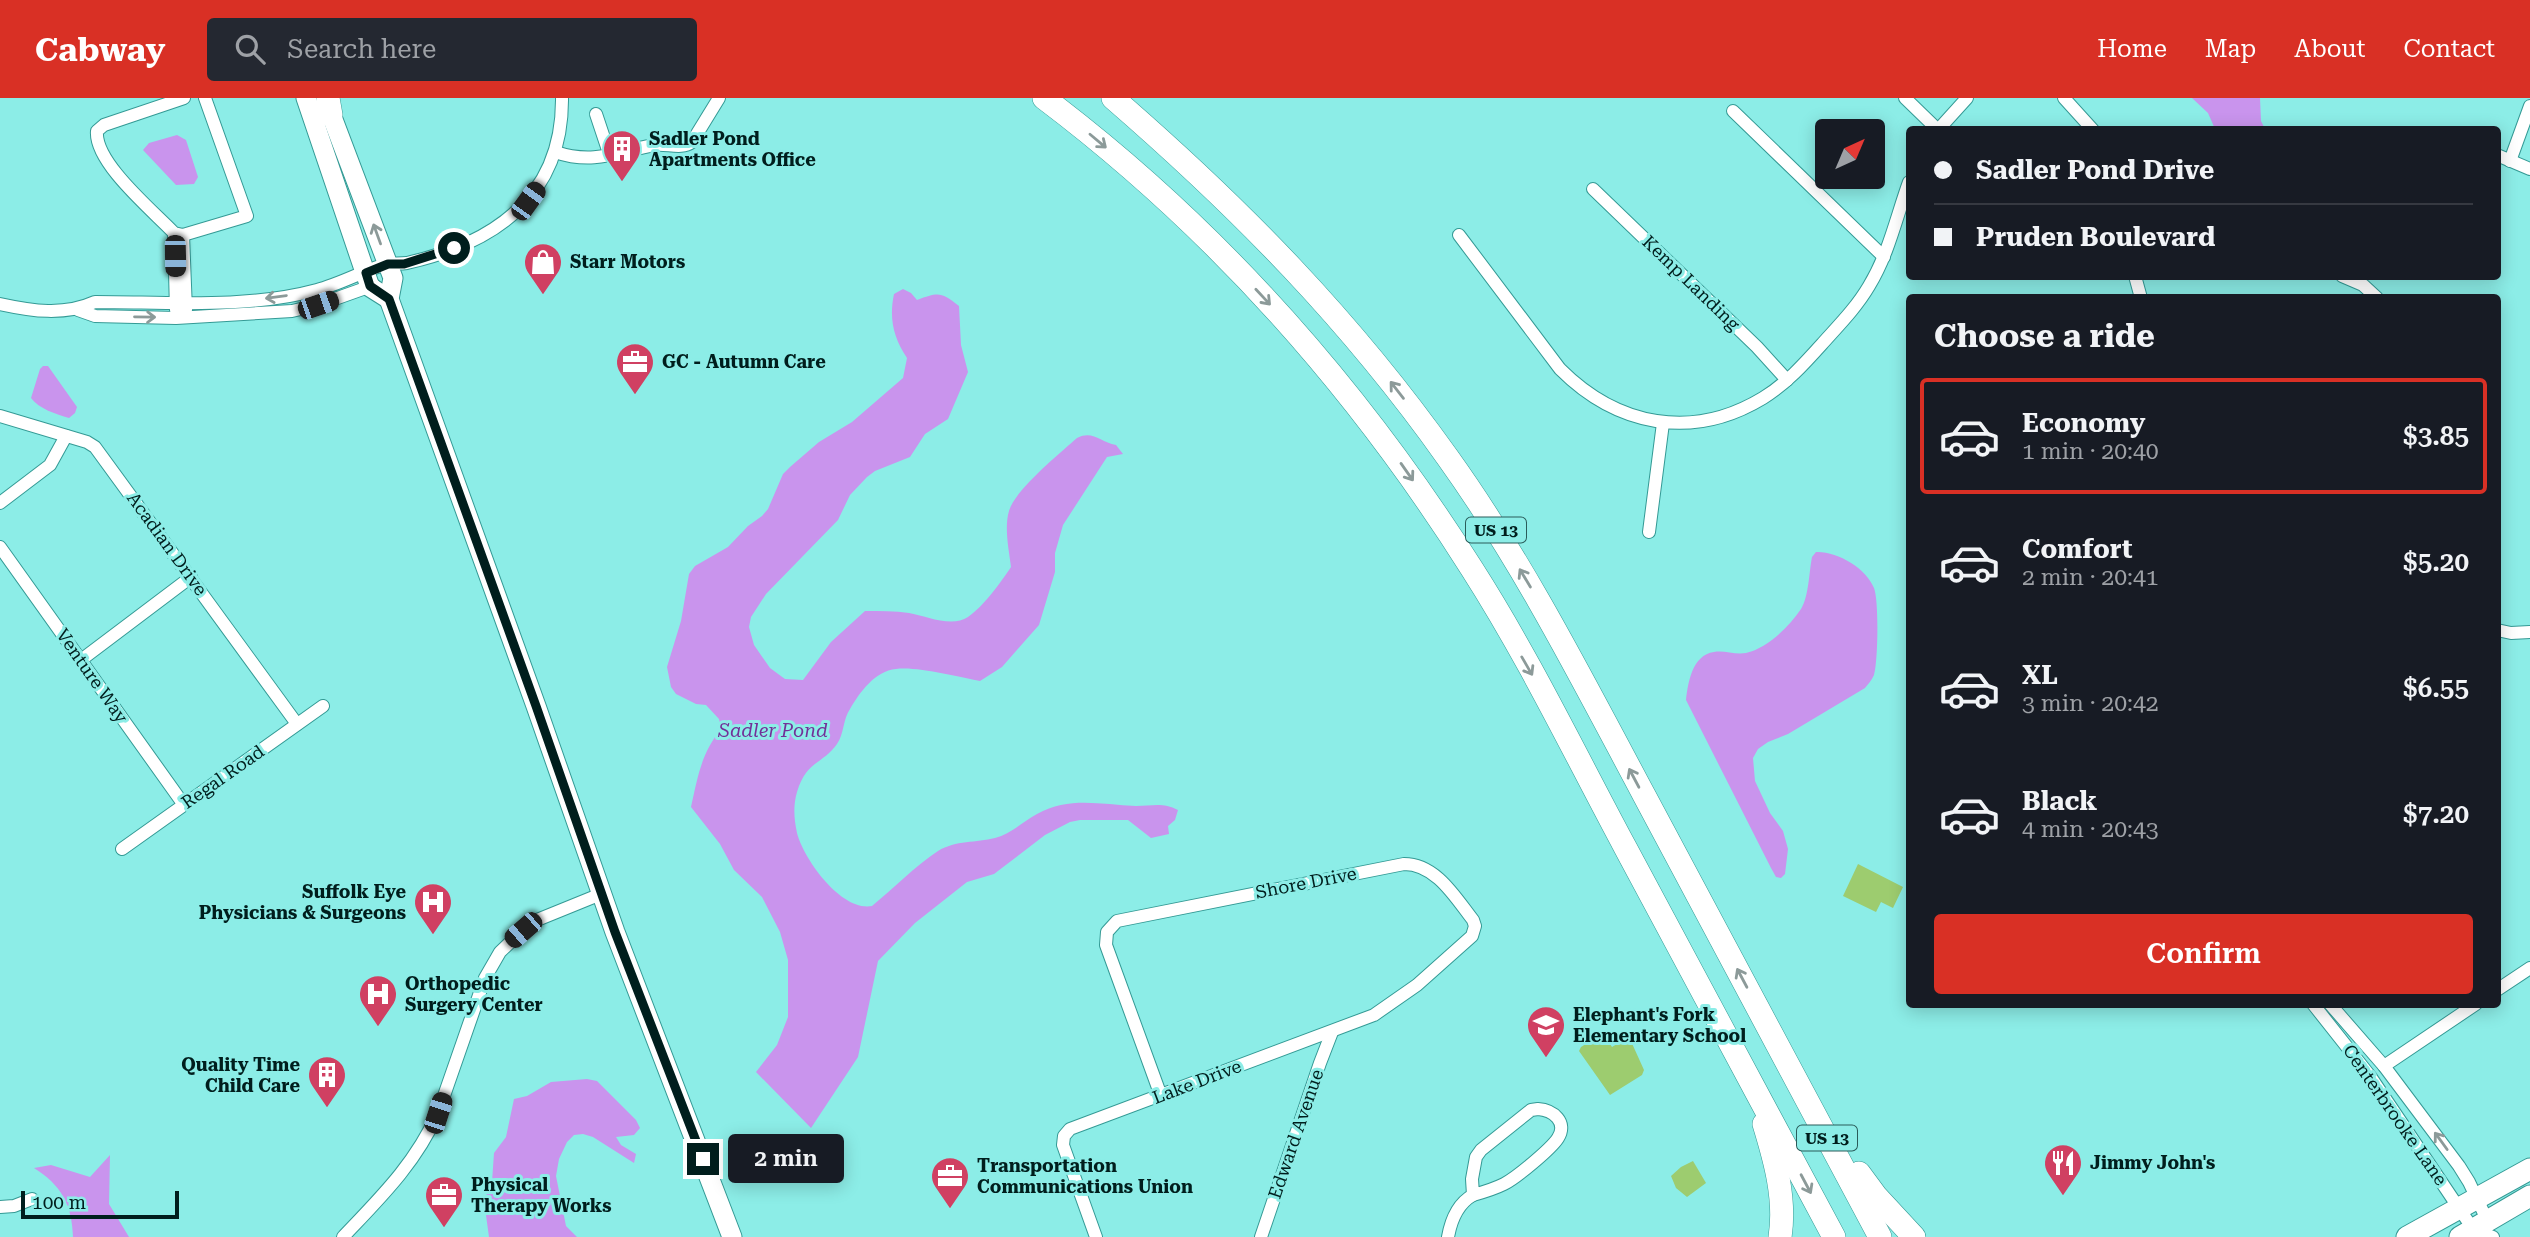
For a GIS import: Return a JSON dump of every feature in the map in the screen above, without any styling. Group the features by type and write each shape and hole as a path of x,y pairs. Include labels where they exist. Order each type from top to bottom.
{"highway":[{"name":"US 13","path":"1044,98 1142,178 1234,266 1329,370 1408,473 1474,571 1541,691 1834,1237"},
{"name":"US 13","path":"1113,98 1220,193 1311,287 1374,361 1448,458 1513,557 1550,620 1880,1237"},
{"path":"1774,1038 1817,1102 1858,1171 1876,1196 1914,1237"},
{"path":"1751,1081 1780,1189 1780,1237"},
{"path":"2407,1237 2530,1169"},
{"path":"2481,1232 2530,1196"}],"main road":[{"path":"306,98 368,280 389,299 601,894 732,1237"},
{"path":"328,104 395,269 389,299"}],"street":[{"path":"181,317 179,234 115,172 99,148 97,131 104,125 184,98"},
{"path":"179,234 247,216 205,98"},
{"path":"0,304 24,309 78,310 95,316 181,317 292,311 318,305 368,280 481,238 500,227 528,201 539,186 555,152 560,134 562,98"},
{"path":"555,152 580,159 610,156 657,144 681,146 692,142 719,98"},
{"path":"1905,98 1934,126"},
{"path":"1942,126 1967,98"},
{"path":"2064,98 2088,126"},
{"path":"2510,161 2530,106"},
{"path":"1733,111 1884,257"},
{"path":"596,114 610,156"},
{"path":"2501,157 2530,169"},
{"name":"Kemp Landing","path":"1593,189 1757,347 1787,380"},
{"path":"1460,235 1560,369 1574,383 1612,408 1663,423 1684,424 1726,416 1765,397 1787,380 1855,308 1884,257 1906,194"},
{"path":"78,310 95,302 237,302 368,280"},
{"path":"2351,280 2363,285 2373,294"},
{"name":"Acadian Drive","path":"0,416 87,442 104,457 297,724"},
{"path":"1649,531 1663,423"},
{"path":"0,503 50,465 66,436"},
{"name":"Venture Way","path":"0,547 184,805"},
{"path":"81,660 191,577"},
{"path":"2501,631 2530,632"},
{"name":"Regal Road","path":"122,849 323,706"},
{"name":"Shore Drive","path":"1161,1096 1108,957 1105,936 1111,925 1117,920 1404,864 1430,870 1473,920 1475,926 1472,936 1392,1004 1374,1015 1332,1032"},
{"path":"342,1237 403,1173 429,1134 485,978 500,952 537,920 601,894"},
{"path":"2501,987 2530,968"},
{"name":"Centerbrooke Lane","path":"2316,1008 2469,1203 2481,1232"},
{"name":"Centerbrooke Lane","path":"2333,1008 2384,1066 2459,1166 2469,1203 2481,1232"},
{"path":"2384,1066 2470,1008"},
{"name":"Lake Drive","path":"1096,1237 1063,1145 1064,1136 1073,1128 1332,1032"},
{"name":"Edward Avenue","path":"1261,1237 1332,1032"},
{"path":"1448,1237 1454,1214 1467,1198 1511,1180 1555,1142 1561,1125 1555,1114 1547,1110 1531,1110 1481,1150 1474,1164 1473,1195"},
{"path":"0,1207 14,1206 32,1199"}],"green space":[{"path":"1858,864 1903,887 1893,908 1881,902 1876,912 1843,896"},
{"path":"1603,1033 1612,1047 1630,1039 1644,1070 1642,1075 1610,1095 1579,1051"},
{"path":"1693,1161 1706,1183 1687,1197 1676,1188 1671,1176"}],"water":[{"path":"2192,98 2260,98 2264,126 2214,126 2208,113"},
{"path":"177,135 186,140 198,177 194,184 176,185 143,150 149,143"},
{"name":"Sadler Pond","path":"903,289 917,300 940,295 959,306 961,345 968,372 948,419 925,434 910,457 867,477 850,495 838,520 766,594 751,617 749,627 754,645 770,668 785,679 803,680 831,642 865,611 893,611 947,621 968,617 986,600 1011,567 1007,539 1009,511 1028,483 1077,438 1083,436 1092,436 1116,445 1123,454 1107,457 1063,525 1055,553 1055,572 1039,625 1002,667 980,681 926,670 896,669 881,674 863,689 848,713 837,744 805,774 797,792 794,807 796,828 807,857 837,893 860,906 872,906 938,851 952,845 1001,836 1049,808 1086,803 1162,805 1178,810 1175,820 1168,826 1169,834 1151,838 1128,820 1070,822 1045,835 994,874 967,882 915,923 878,961 858,1057 811,1128 756,1072 777,1045 788,1017 788,960 780,932 762,897 734,870 720,844 691,807 705,756 721,729 719,719 706,705 696,704 676,694 671,687 667,667 681,621 689,574 695,566 728,547 762,516 768,509 783,474 790,467 819,442 852,422 903,378 907,358 895,335 892,311 894,294"},
{"path":"43,366 48,366 77,407 69,418 43,408 31,398"},
{"path":"1816,552 1833,554 1850,562 1865,574 1874,588 1877,617 1875,668 1873,677 1865,688 1788,734 1768,742 1758,749 1753,758 1755,781 1770,813 1783,831 1788,849 1785,874 1781,878 1776,877 1771,868 1686,700 1693,671 1701,658 1714,652 1746,653 1754,650 1777,636 1790,623 1804,604 1812,557"},
{"path":"587,1079 597,1081 636,1120 640,1128 634,1135 616,1137 621,1145 636,1154 634,1163 593,1137 574,1135 567,1142 559,1159 556,1176 566,1226 577,1237 489,1237 485,1208 487,1191 492,1182 494,1153 506,1137 514,1099 527,1096 551,1082"},
{"path":"110,1155 109,1204 129,1237 73,1237 70,1215 63,1196 51,1181 34,1168 51,1165 90,1177"}],"place":[{"name":"Sadler Pond Apartments Office","path":"622,183"},
{"name":"Starr Motors","path":"543,296"},
{"name":"GC - Autumn Care","path":"635,396"},
{"name":"Suffolk Eye Physicians & Surgeons","path":"433,936"},
{"name":"Orthopedic Surgery Center","path":"378,1028"},
{"name":"Elephant's Fork Elementary School","path":"1546,1059"},
{"name":"Quality Time Child Care","path":"327,1109"},
{"name":"Jimmy John's","path":"2063,1197"},
{"name":"Transportation Communications Union","path":"950,1210"},
{"name":"Physical Therapy Works","path":"444,1229"}],"route":[{"path":"454,248 404,264 388,264 366,273 370,286 389,299 615,932 703,1159"}]}
